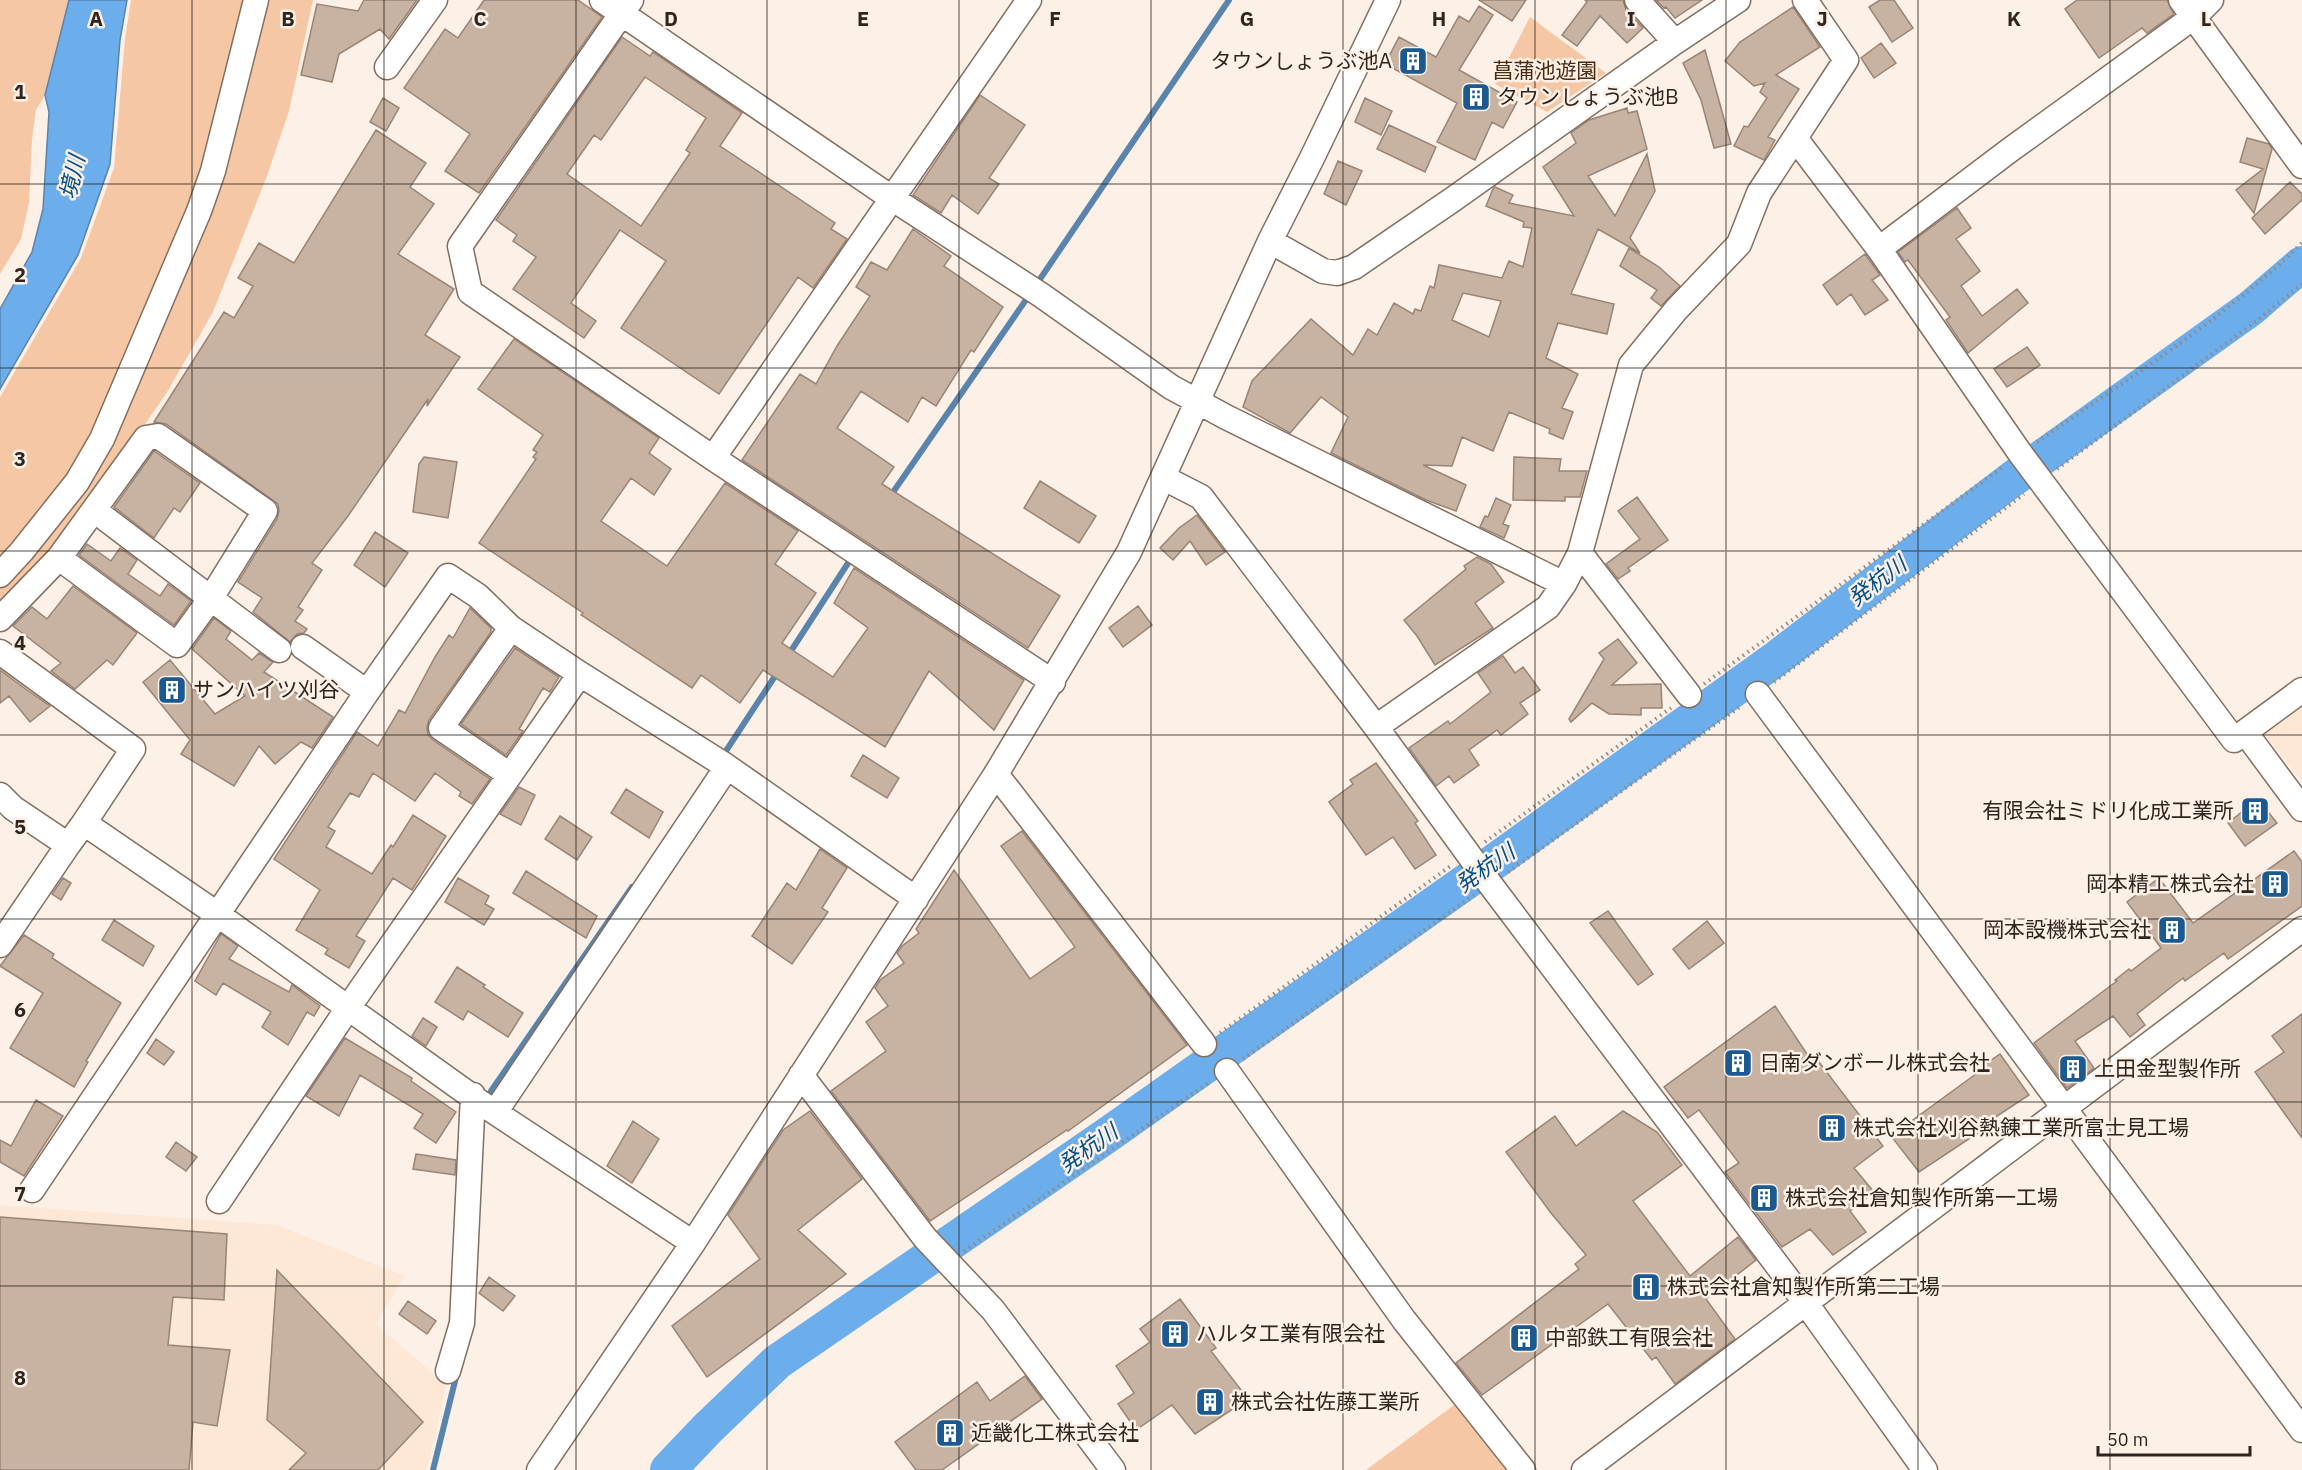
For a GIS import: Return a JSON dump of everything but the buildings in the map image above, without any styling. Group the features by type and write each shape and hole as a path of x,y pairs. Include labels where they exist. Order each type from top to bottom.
{"street":[{"path":"0,574 22,551 77,483 102,438 200,211 213,171 256,0"},
{"path":"387,67 435,0"},
{"path":"602,0 626,7 893,199 1032,290 1171,387 1226,417 1564,584"},
{"path":"712,458 1029,0"},
{"path":"539,1470 693,1243 916,899 1053,682 1129,552 1270,241 1388,0"},
{"path":"1637,0 1675,42"},
{"path":"1270,241 1323,271 1337,273 1354,267 1738,0"},
{"path":"1376,727 1548,607 1564,584 1580,553 1631,365 1676,310 1739,244 1760,193 1846,60 1805,0"},
{"path":"1879,249 2196,6 2302,166"},
{"path":"626,7 460,246 470,292 712,458 1053,682"},
{"path":"1795,138 1879,249 2041,481 2239,736 2302,809"},
{"path":"0,619 59,558 146,438 158,436 266,511 177,645 59,558"},
{"path":"1164,478 1201,497 1376,727 1490,884 1805,1302 1925,1470"},
{"path":"94,510 279,650"},
{"path":"1580,553 1689,695"},
{"path":"32,1190 367,692 448,576 478,596 511,628 721,763 916,899"},
{"path":"510,775 441,728 511,628"},
{"path":"303,647 367,692"},
{"path":"0,652 133,749 0,945"},
{"path":"219,1201 348,1008 580,674"},
{"path":"2239,736 2302,690"},
{"path":"1758,694 2302,1430"},
{"path":"448,1371 462,1323 484,1104 721,763"},
{"path":"996,774 1204,1044"},
{"path":"0,795 13,808 68,845"},
{"path":"84,823 217,914 484,1104 693,1243"},
{"path":"1584,1470 2302,928"},
{"path":"1227,1071 1404,1320 1523,1470"},
{"path":"801,1076 925,1238 993,1310 1113,1470"}],"path":[{"path":"1204,1044 1689,695 2020,453 2167,352 2267,277 2302,243"},
{"path":"2041,481 2302,285"},
{"path":"948,1262 1227,1071 1490,884"}],"shaded area":[{"path":"2302,701 2302,781 2262,731"},
{"path":"0,1205 277,1225 405,1276 376,1324 446,1385 427,1470 0,1470"}],"green space":[{"path":"0,0 69,0 45,95 36,110 32,139 29,203 21,239 0,274"},
{"path":"131,0 313,0 289,111 267,176 213,312 166,394 54,555 0,608 0,397 81,258 114,168 125,39"},
{"name":"菖蒲池遊園","path":"1530,17 1606,73 1547,112 1495,84"},
{"path":"1454,1405 1506,1470 1366,1470"}],"water":[{"name":"境川","path":"69,0 127,0 120,40 110,164 78,255 0,389 0,309 32,252 43,209 49,112 45,95"}],"waterway":[{"path":"1036,285 1229,0"},
{"name":"発杭川","path":"668,1470 777,1362 1106,1136 1494,862 1777,658 2011,480 2251,308 2302,264"},
{"path":"889,498 1030,294"},
{"path":"789,654 852,557"},
{"path":"722,757 779,670"},
{"path":"487,1101 491,1091 632,887"},
{"path":"433,1470 457,1373"}],"place":[{"name":"タウンしょうぶ池A","path":"1413,61"},
{"name":"タウンしょうぶ池B","path":"1476,97"},
{"name":"サンハイツ刈谷","path":"172,690"},
{"name":"有限会社ミドリ化成工業所","path":"2255,811"},
{"name":"岡本精工株式会社","path":"2275,884"},
{"name":"岡本設機株式会社","path":"2172,930"},
{"name":"日南ダンボール株式会社","path":"1738,1063"},
{"name":"上田金型製作所","path":"2073,1069"},
{"name":"株式会社刈谷熱錬工業所富士見工場","path":"1832,1128"},
{"name":"株式会社倉知製作所第一工場","path":"1764,1198"},
{"name":"株式会社倉知製作所第二工場","path":"1646,1287"},
{"name":"ハルタ工業有限会社","path":"1175,1334"},
{"name":"中部鉄工有限会社","path":"1524,1338"},
{"name":"株式会社佐藤工業所","path":"1210,1402"},
{"name":"近畿化工株式会社","path":"950,1433"}]}
